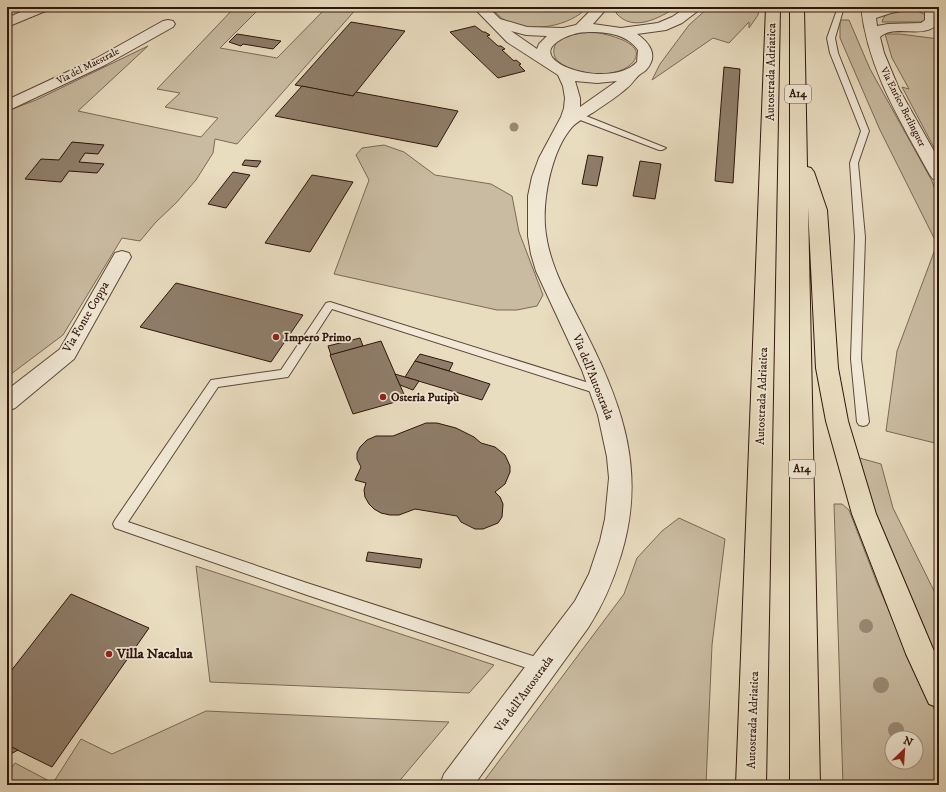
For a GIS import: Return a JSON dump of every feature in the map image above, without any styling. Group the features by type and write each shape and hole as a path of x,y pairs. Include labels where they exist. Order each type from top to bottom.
{"highway":[{"name":"Autostrada Adriatica","path":"797,8 805,785"},
{"name":"Autostrada Adriatica","path":"751,785 773,9"},
{"path":"798,154 818,210 827,368 837,421 864,514 920,654 939,694"}],"street":[{"path":"7,23 43,7"},
{"path":"480,7 496,21 502,30 530,52 547,60 564,72 575,76 601,79 614,78 634,71"},
{"path":"582,28 601,7"},
{"path":"612,7 617,31"},
{"path":"868,12 901,7"},
{"path":"617,31 661,27 677,20 694,9"},
{"path":"646,59 694,9"},
{"path":"872,36 881,29 904,28 929,24 932,22 930,11"},
{"name":"Via Enrico Berlinguer","path":"868,12 872,36 882,68 896,98 939,175"},
{"path":"496,21 526,31 561,32 582,28 598,28 617,31 629,36 640,44 646,53 646,59"},
{"name":"Via del Maestrale","path":"7,106 100,62 168,24"},
{"path":"904,28 939,35"},
{"path":"547,60 543,50 545,45 554,36 561,32"},
{"name":"Via dell'Autostrada","path":"456,785 544,667 582,613 595,592 615,538 621,504 621,470 618,444 602,392 541,256 537,237 537,198 539,183 547,159 572,120 622,85 634,71 644,63 646,59"},
{"name":"Via dell'Autostrada","path":"564,72 573,92 574,103 572,120"},
{"name":"Via Fonte Coppa","path":"7,402 67,354 122,257"}],"lane":[{"path":"841,7 831,38 834,52 865,131 854,163 860,237 856,359 863,422"},
{"path":"572,120 662,148"},
{"path":"544,667 307,589 120,524 215,383 284,374 330,305 602,392"}],"shaded area":[{"path":"235,7 261,7 220,48 277,58 327,7 358,7 237,144 215,139 213,153 196,180 176,203 156,222 140,241 122,238 63,335 7,377 7,111 36,100 148,46 78,111 201,137 218,118 165,107 180,93 157,89"},
{"path":"490,7 588,7 580,14 561,23 550,26 527,27 506,21"},
{"path":"618,7 677,7 654,19 638,23 623,19 616,13"},
{"path":"709,7 759,7 758,15 749,28 749,22 729,43 713,38 652,80 660,64 689,25"},
{"path":"905,9 916,10 927,16 925,21 882,22 883,18 888,14"},
{"path":"840,20 849,20 870,69 932,181 939,201 939,444 886,431 897,351 937,244 880,130 840,38"},
{"path":"594,32 615,37 630,44 635,49 636,54 634,61 619,71 597,74 586,73 566,67 556,59 554,49 559,40 570,35"},
{"path":"885,34 900,34 939,39 939,157 902,87 909,89 892,58"},
{"path":"384,145 404,152 435,175 491,184 512,196 519,232 543,295 537,306 517,310 497,310 334,274 369,180 356,155 362,148"},
{"path":"856,457 881,464 893,508 939,601 939,669 890,558"},
{"path":"834,504 842,504 849,510 877,583 910,660 939,719 939,785 843,785"},
{"path":"679,518 725,539 712,645 706,785 481,785 624,594 637,558 662,531"},
{"path":"196,566 494,665 469,693 210,682"},
{"path":"206,711 449,722 396,785 7,785 7,774 15,763 53,783 81,739 112,754"}],"building":[{"path":"351,22 405,31 353,96 295,85"},
{"path":"475,26 490,35 487,36 498,46 505,49 502,50 514,61 516,60 521,64 519,65 525,71 498,78 450,32"},
{"path":"237,34 281,41 273,49 243,44 241,46 229,42"},
{"path":"724,67 740,69 733,183 715,181"},
{"path":"302,86 353,96 356,92 458,111 437,147 275,116"},
{"path":"72,142 104,145 98,154 85,153 79,162 104,164 97,173 69,171 61,182 25,179 41,159 59,160"},
{"path":"588,155 603,157 597,186 582,184"},
{"path":"245,160 261,161 257,167 242,165"},
{"path":"640,161 661,164 655,199 633,196"},
{"path":"233,172 250,175 226,208 208,204"},
{"path":"312,175 353,182 310,252 265,243"},
{"path":"176,283 303,315 271,362 140,327"},
{"path":"360,338 363,346 331,355 328,346"},
{"path":"381,341 406,399 353,414 330,355"},
{"path":"420,354 453,363 449,371 415,361"},
{"path":"415,361 490,384 482,400 405,377"},
{"path":"395,374 419,381 413,390 400,385"},
{"path":"426,423 437,423 456,428 474,437 481,443 495,447 505,455 510,466 510,472 505,484 495,492 500,497 503,504 502,517 498,523 483,529 475,529 461,522 457,516 415,509 399,515 390,515 381,513 369,504 365,497 364,490 366,483 355,480 361,467 357,459 357,453 360,447 367,440 376,436 393,436"},
{"path":"368,552 422,559 420,568 366,561"},
{"path":"71,594 149,628 52,767 7,745 7,676"},
{"path":"7,745 18,750 7,756"}],"place":[{"name":"Impero Primo","path":"276,337"},
{"name":"Osteria Putipù","path":"383,397"},
{"name":"Villa Nacalua","path":"109,654"}]}
